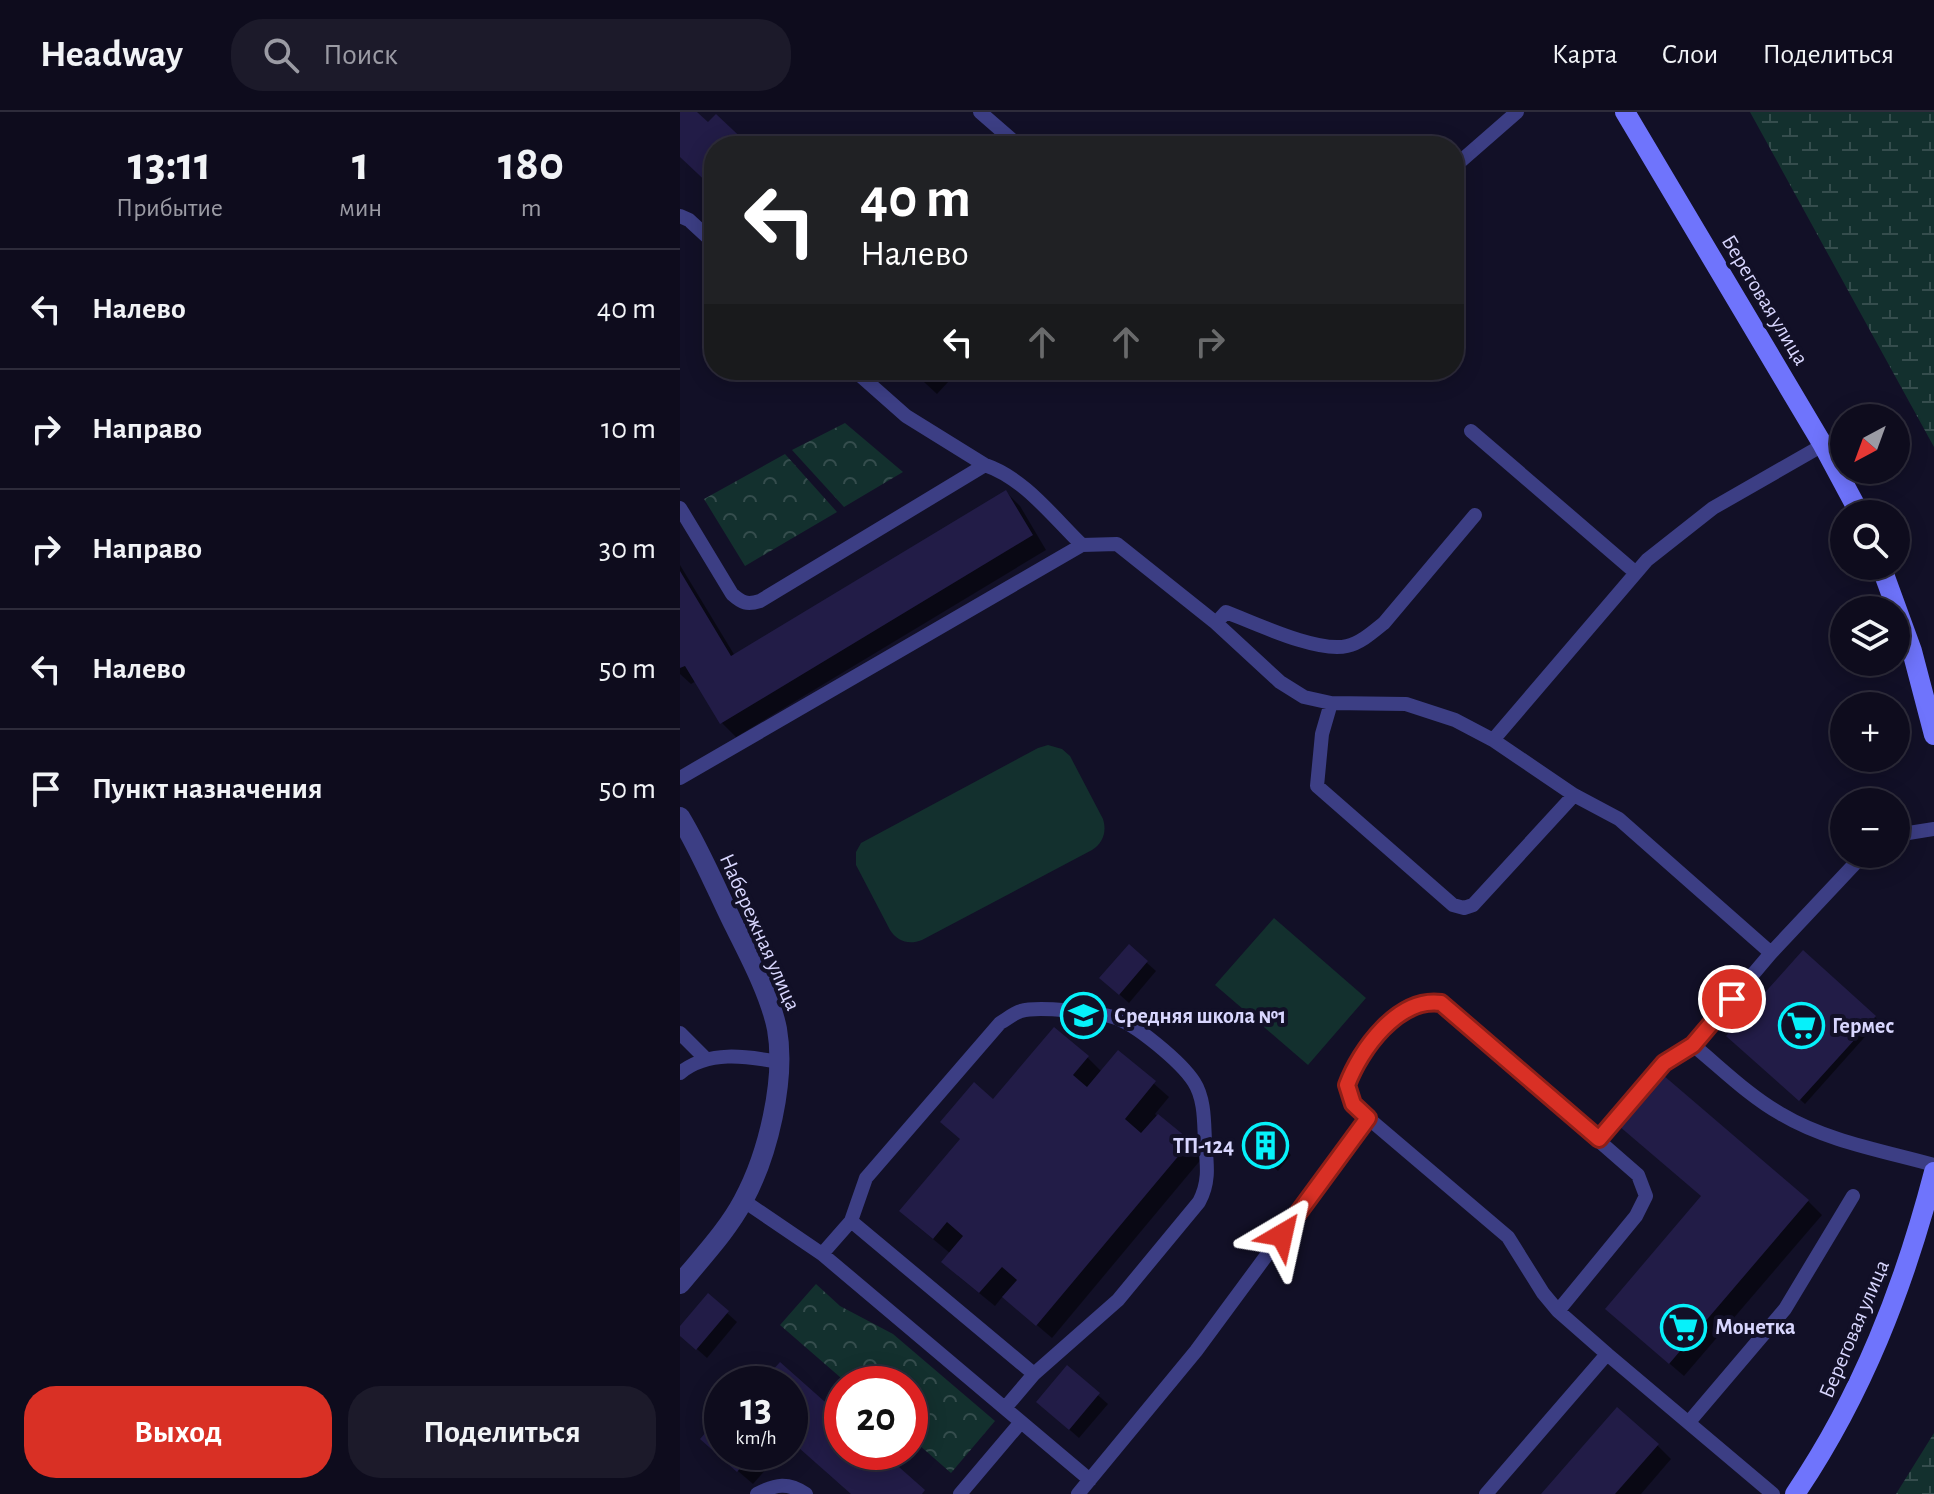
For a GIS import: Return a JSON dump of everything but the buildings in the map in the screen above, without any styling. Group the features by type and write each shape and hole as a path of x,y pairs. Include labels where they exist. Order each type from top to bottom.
{"main road":[{"name":"Береговая улица","path":"1625,112 1852,500"},
{"path":"1886,580 1912,651 1934,735"},
{"name":"Береговая улица","path":"1795,1494 1844,1415 1870,1359 1897,1296 1934,1172"}],"street":[{"name":"Набережная улица","path":"680,817 747,952 770,1008 777,1029 779,1062 775,1105 764,1148 744,1201 680,1284"}],"lane":[{"path":"980,112 1008,136"},
{"path":"1464,158 1517,112"},
{"path":"680,216 704,234"},
{"path":"865,380 906,416 1019,483 1082,545"},
{"path":"1471,431 1636,573"},
{"path":"1493,740 1636,573 1679,532 1713,508 1823,445"},
{"path":"680,508 732,594 748,604 760,601 985,465"},
{"path":"1216,623 1226,612 1290,637 1328,646 1348,646 1384,623 1475,515"},
{"path":"680,778 1082,545 1117,544 1216,623 1280,682 1304,697 1331,703 1406,704 1455,720 1493,740 1574,795 1619,819 1771,953"},
{"path":"1331,703 1322,734 1317,786 1453,905 1464,908 1473,905 1574,795"},
{"path":"1910,833 1934,829"},
{"path":"1599,1139 1664,1063 1693,1045 1771,953 1851,868"},
{"path":"1558,1311 1636,1216 1646,1196 1638,1175 1441,1003 1416,1006 1390,1022 1358,1060 1347,1085 1353,1104 1508,1237 1558,1311 1773,1494"},
{"path":"822,1254 851,1221 866,1178 1000,1023 1018,1011 1034,1008 1113,1017 1133,1027 1180,1066 1194,1082 1202,1104 1208,1175 1206,1190 1118,1300 1034,1374 1005,1408"},
{"path":"680,1033 706,1059"},
{"path":"1693,1045 1764,1104 1784,1116 1832,1136 1934,1165"},
{"path":"680,1073 706,1059 725,1057 779,1062"},
{"path":"1078,1494 1196,1351 1368,1118"},
{"path":"1689,1422 1785,1309 1853,1196"},
{"path":"744,1201 822,1254 1090,1480"},
{"path":"851,1221 1034,1374"},
{"path":"1486,1494 1607,1354"},
{"path":"960,1494 1021,1422"},
{"path":"757,1494 786,1484 806,1494"}],"green space":[{"path":"1750,112 1934,112 1934,447"},
{"path":"845,423 903,472 844,507 792,450"},
{"path":"785,454 837,512 745,566 704,499"},
{"path":"1048,745 1062,749 1070,756 1103,819 1104,833 1099,844 922,940 900,940 890,930 856,865 856,852 861,843"},
{"path":"1274,918 1366,998 1308,1065 1215,985"},
{"path":"816,1284 840,1306 893,1334 995,1421 951,1473 928,1453 928,1366 827,1366 780,1325"},
{"path":"1934,1433 1934,1494 1896,1494"}],"place":[{"name":"Средняя школа №1","path":"1083,1016"},
{"name":"Гермес","path":"1801,1026"},
{"name":"ТП-124","path":"1265,1146"},
{"name":"Монетка","path":"1684,1327"}],"route":[{"path":"1282,1235 1368,1118 1353,1104 1347,1085 1364,1051 1402,1013 1431,1002 1441,1003 1599,1139 1664,1063 1693,1045 1732,999"}]}
